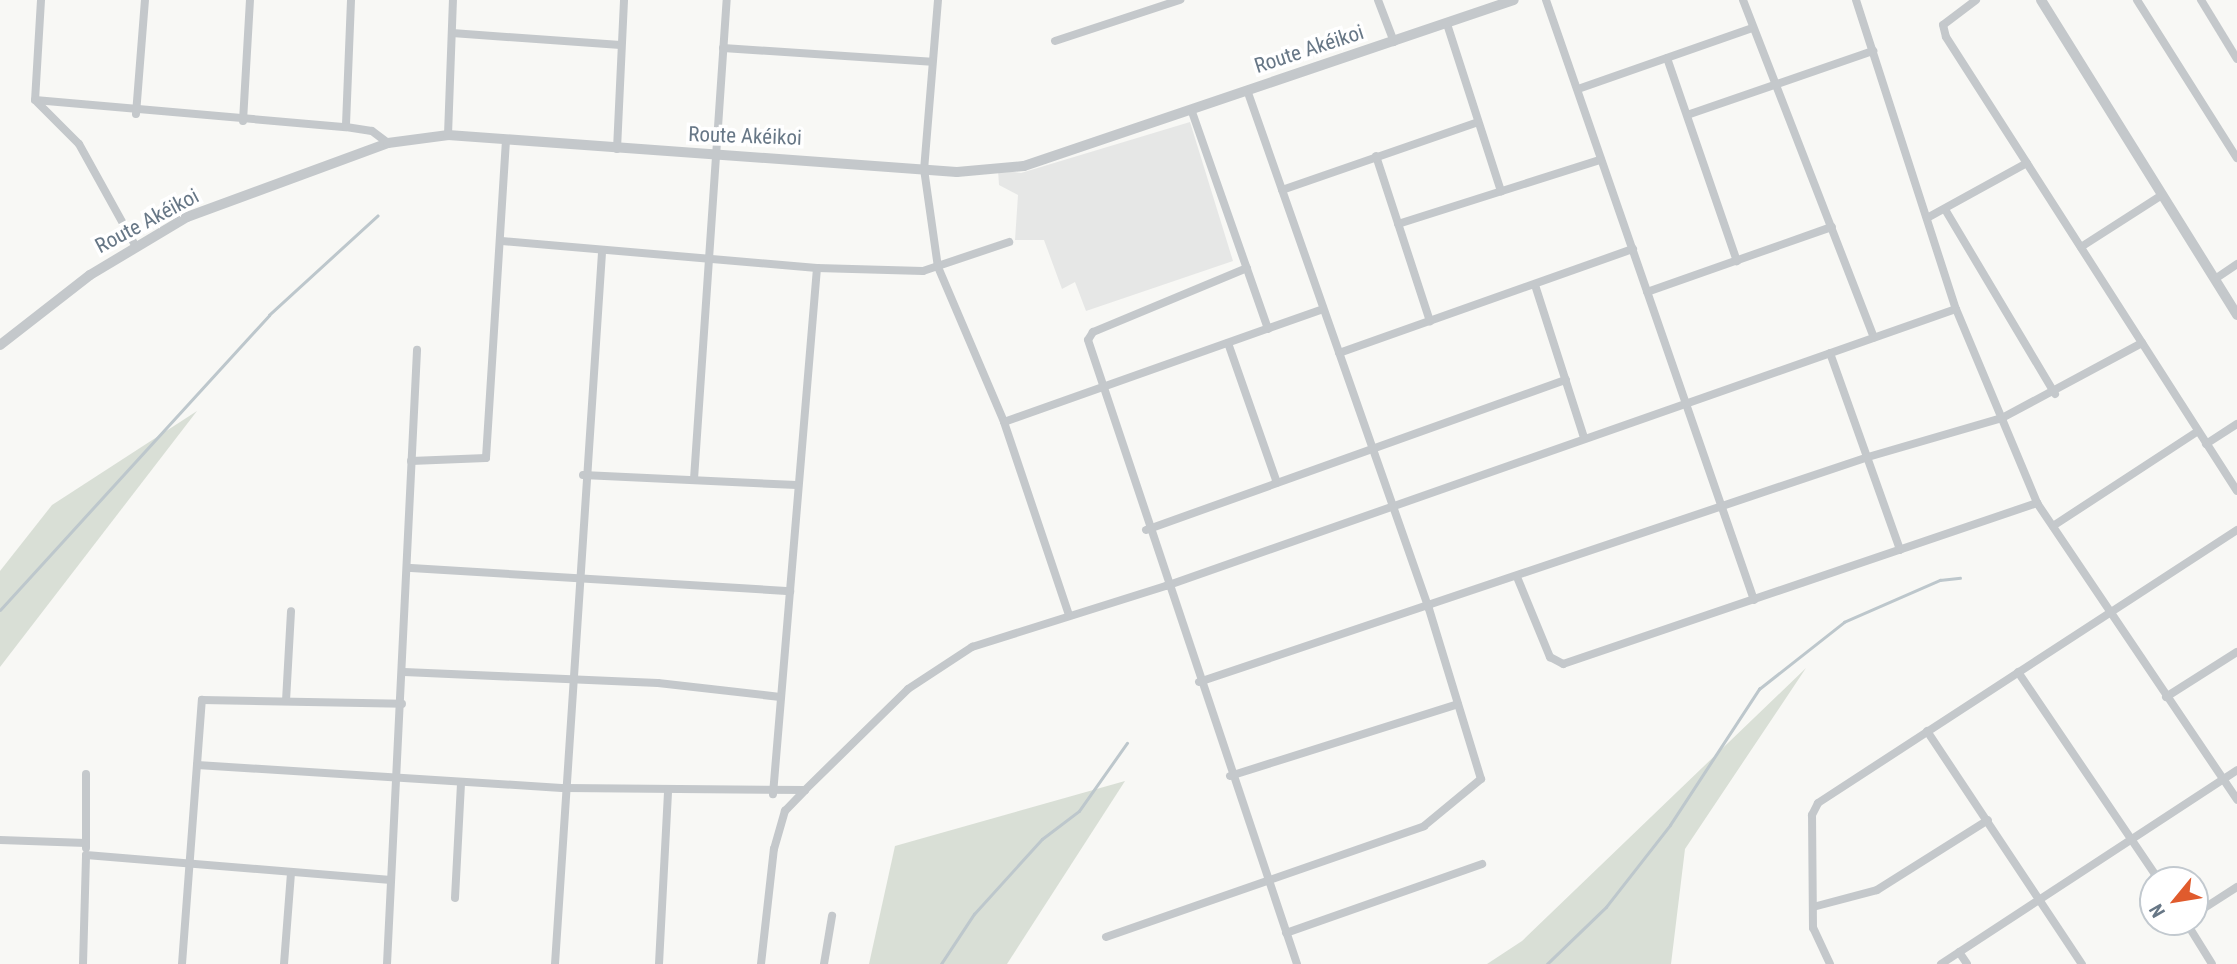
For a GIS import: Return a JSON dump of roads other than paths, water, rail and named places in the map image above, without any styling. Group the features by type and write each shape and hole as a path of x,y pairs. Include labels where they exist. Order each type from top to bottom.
{"street":[{"path":"41,0 35,100 74,137 135,245"},
{"path":"136,114 145,0"},
{"path":"243,121 250,0"},
{"path":"346,127 351,0"},
{"path":"448,135 453,0"},
{"path":"617,149 624,0"},
{"path":"694,479 704,258 727,0"},
{"path":"938,0 924,169 937,267 1004,422 1069,615"},
{"path":"1055,41 1181,0"},
{"path":"1378,0 1394,42"},
{"name":"Route Akéikoi","path":"0,345 135,245 187,217 388,143 448,135 506,142 924,169 1024,166 1514,0"},
{"path":"1546,0 1754,600"},
{"path":"1743,0 1752,28 1780,83 1874,338"},
{"path":"1856,0 1956,309 2037,503 2237,800"},
{"path":"1976,0 1943,25 1946,37 2237,491"},
{"path":"2040,0 2237,315"},
{"path":"2137,0 2237,158"},
{"path":"2201,0 2237,59"},
{"path":"1447,24 1501,191"},
{"path":"1578,89 1752,28"},
{"path":"452,33 621,45"},
{"path":"723,48 932,62"},
{"path":"1690,114 1873,51"},
{"path":"1667,58 1690,114 1737,261"},
{"path":"1105,937 1265,879 1424,826 1471,792 1481,779 1429,609 1247,90"},
{"path":"35,100 136,114 346,127 372,131 388,143"},
{"path":"1191,109 1268,329"},
{"path":"1282,191 1478,122"},
{"path":"411,461 486,458 502,241 506,142"},
{"path":"1376,156 1430,321"},
{"path":"1398,224 1601,160"},
{"path":"1927,218 1946,211 2027,163"},
{"path":"2081,247 2162,195"},
{"path":"1946,211 2055,394"},
{"path":"1647,292 1832,227"},
{"path":"502,241 602,253 704,258 817,268 937,267 1009,242"},
{"path":"1339,353 1633,249"},
{"path":"555,964 583,475 602,253"},
{"path":"2215,279 2237,264"},
{"path":"773,794 817,268"},
{"path":"1247,268 1093,332 1088,340 1146,530 1265,879 1297,964"},
{"path":"1535,285 1584,438"},
{"path":"1004,422 1323,309"},
{"path":"761,964 774,849 785,811 929,672 972,647 1166,586 1956,309"},
{"path":"1228,343 1277,483"},
{"path":"1199,682 1429,609 1721,505 1868,457 2002,418 2055,394 2143,343"},
{"path":"387,964 411,568 411,461 417,350"},
{"path":"1830,353 1900,550"},
{"path":"1146,530 1566,380"},
{"path":"2206,444 2237,424"},
{"path":"2053,526 2198,431"},
{"path":"583,475 797,485"},
{"path":"1517,577 1550,657 1563,664 2037,503"},
{"path":"1830,964 1814,936 1813,808 2237,530"},
{"path":"411,568 790,590"},
{"path":"286,701 291,611"},
{"path":"2166,697 2237,652"},
{"path":"404,672 572,678 780,697"},
{"path":"2018,672 2150,866"},
{"path":"182,964 202,700 402,704"},
{"path":"1230,776 1458,704"},
{"path":"1927,731 2043,898 2082,964"},
{"path":"197,765 397,780 565,788 773,794 805,790"},
{"path":"1941,964 2237,770"},
{"path":"83,964 86,774"},
{"path":"454,898 461,783"},
{"path":"659,964 668,791"},
{"path":"1813,907 1877,890 1988,820"},
{"path":"0,840 86,843"},
{"path":"86,855 188,867 391,880"},
{"path":"1286,933 1482,864"},
{"path":"284,964 291,874"},
{"path":"2209,905 2237,887"},
{"path":"824,964 832,916"},
{"path":"2195,936 2212,964"},
{"path":"1959,952 1967,964"}],"waterway":[{"path":"0,610 269,315 377,216"},
{"path":"1547,964 1606,907 1670,825 1759,689 1844,622 1940,580 1960,578"},
{"path":"941,964 974,914 1042,839 1079,811 1127,743"}]}
